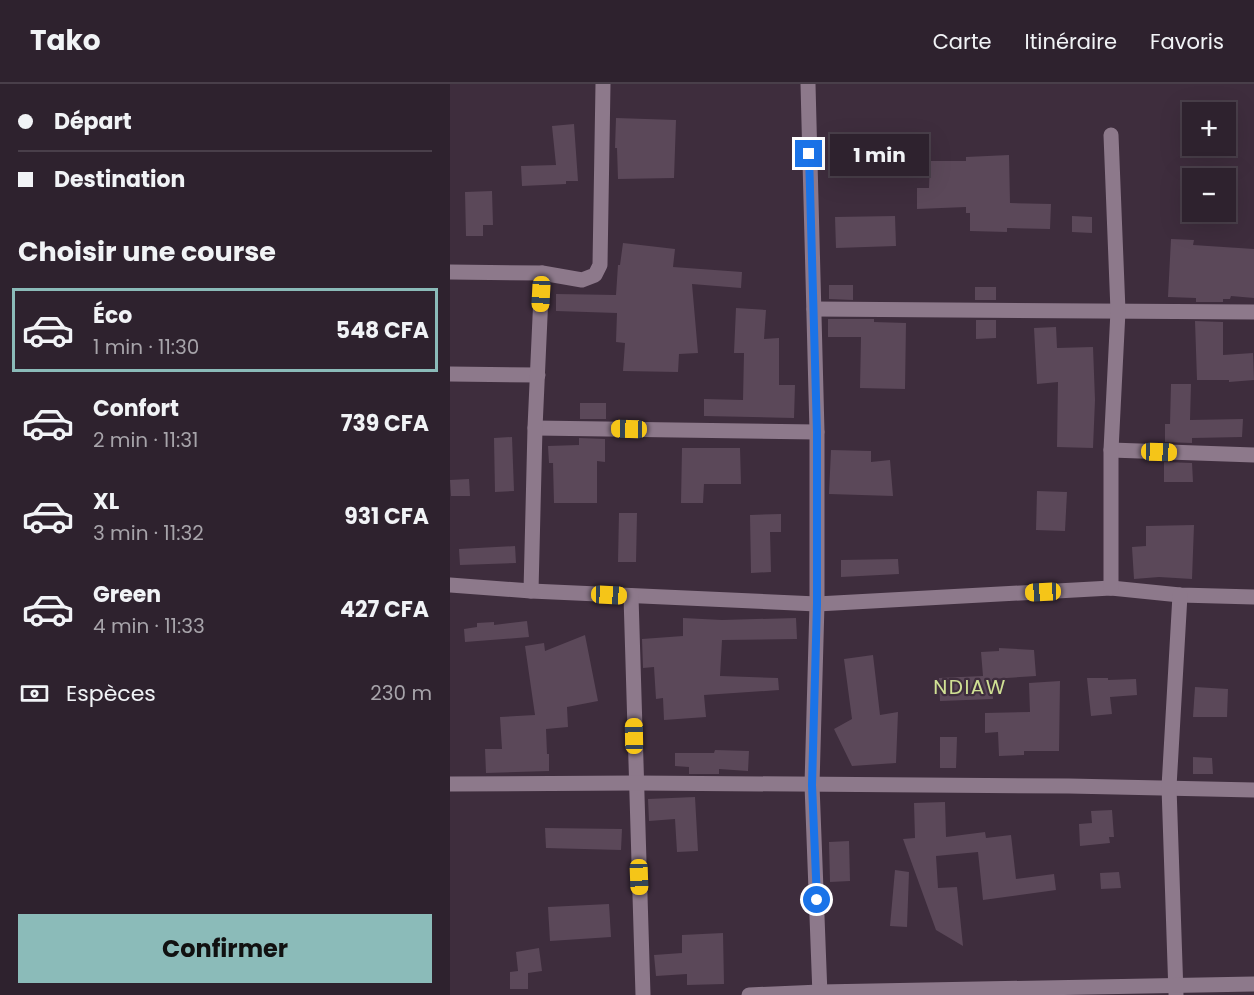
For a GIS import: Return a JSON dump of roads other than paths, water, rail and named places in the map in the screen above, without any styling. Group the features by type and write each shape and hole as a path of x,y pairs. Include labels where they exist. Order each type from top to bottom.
{"street":[{"path":"450,272 542,273 582,280 595,275 600,265 603,84"},
{"path":"808,84 817,432 817,604 812,785 820,993"},
{"path":"1111,135 1118,311 1111,450 1111,588"},
{"path":"531,591 542,273"},
{"path":"814,309 1254,312"},
{"path":"450,374 538,375"},
{"path":"535,428 817,432"},
{"path":"1111,450 1254,454"},
{"path":"450,585 531,591 817,604 1111,588 1180,595 1254,597"},
{"path":"1176,990 1169,787 1180,595"},
{"path":"631,596 643,995"},
{"path":"450,784 636,783 1169,787 1254,790"},
{"path":"749,995 1176,990 1254,984"}],"district":[{"name":"NDIAW","path":"970,687"}]}
